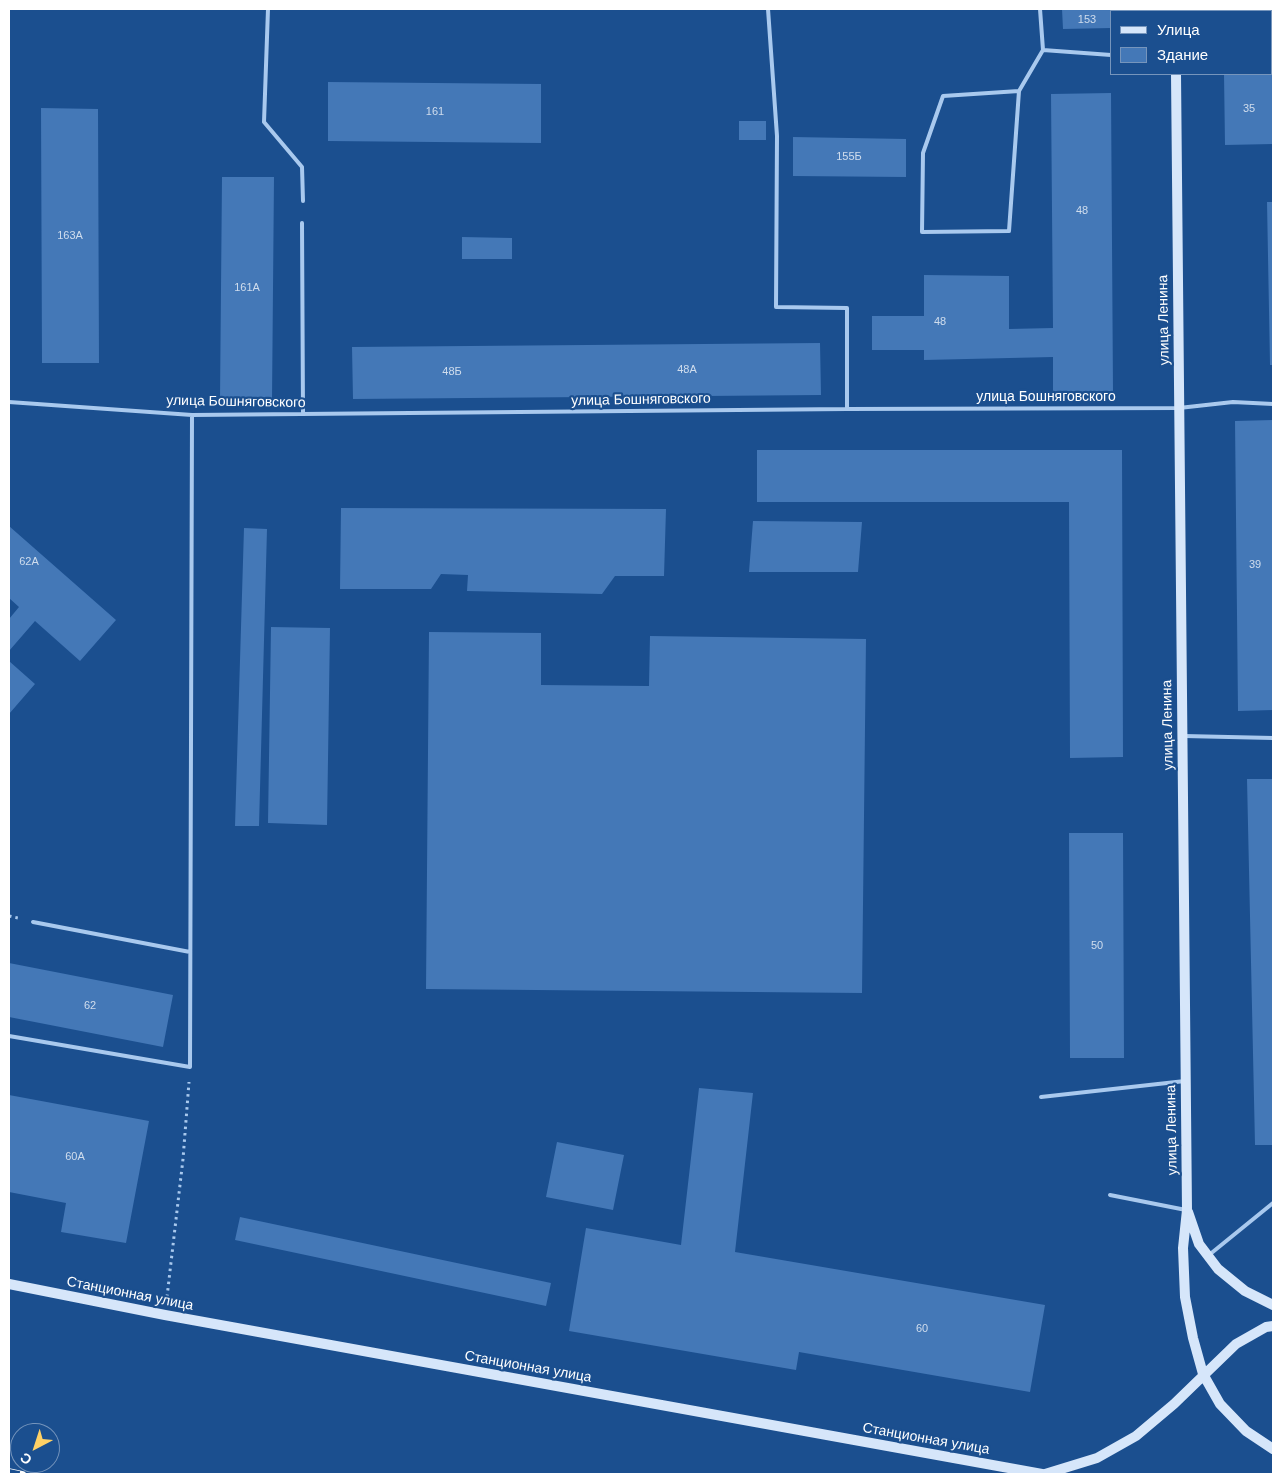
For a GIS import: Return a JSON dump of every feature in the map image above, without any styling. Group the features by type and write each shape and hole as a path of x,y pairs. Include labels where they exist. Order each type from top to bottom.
{"main road":[{"name":"улица Ленина","path":"1176,75 1187,1210 1183,1248 1185,1297 1193,1338 1203,1374 1220,1404 1246,1431 1273,1449"},
{"path":"1187,1210 1199,1244 1218,1269 1245,1291 1273,1305"},
{"name":"Станционная улица","path":"9,1284 164,1315 1043,1474"},
{"path":"1043,1474 1097,1458 1136,1436 1174,1404 1236,1344 1266,1327 1273,1326"}],"lane":[{"path":"268,9 264,122 302,167 303,201"},
{"path":"768,9 777,136 776,306 847,308 847,409"},
{"path":"1019,91 944,96 923,153 922,232 1009,230 1019,91 1043,50 1040,9"},
{"path":"1043,50 1110,55"},
{"path":"302,223 303,414"},
{"name":"улица Бошняговского","path":"9,402 192,415 1179,408 1233,402 1273,404"},
{"path":"9,1036 190,1067 192,415"},
{"path":"1182,736 1273,738"},
{"path":"33,922 190,952"},
{"path":"1041,1097 1185,1081"},
{"path":"1110,1195 1187,1210"},
{"path":"1208,1256 1273,1203"}],"path":[{"path":"164,1315 183,1159 190,1067"}],"building":[{"path":"1062,9 1117,9 1110,10 1110,28 1063,29"},
{"path":"1273,9 1273,144 1225,145 1224,75 1272,75 1272,10 1223,10"},
{"path":"328,82 541,84 541,143 328,141"},
{"path":"1111,93 1113,391 1053,392 1053,357 924,360 924,350 872,350 872,316 924,316 924,275 1009,276 1009,329 1053,328 1051,94"},
{"path":"41,108 98,109 99,363 42,363"},
{"path":"739,121 766,121 766,140 739,140"},
{"path":"793,137 906,139 906,177 793,176"},
{"path":"222,177 274,177 272,400 220,399"},
{"path":"1267,202 1273,202 1273,365 1270,365"},
{"path":"462,237 512,238 512,259 462,259"},
{"path":"820,343 821,395 353,399 352,347"},
{"path":"1273,420 1273,710 1238,711 1235,421"},
{"path":"757,450 1122,450 1123,757 1070,758 1069,502 757,502"},
{"path":"341,508 666,509 664,576 615,576 602,594 467,591 468,575 441,574 431,589 340,589"},
{"path":"753,521 862,522 858,572 749,572"},
{"path":"9,526 116,620 80,661 35,621 9,651 9,619 19,607 9,598"},
{"path":"244,528 267,529 259,826 235,826"},
{"path":"271,627 330,628 327,825 268,823"},
{"path":"429,632 541,633 541,685 649,686 650,636 866,639 862,993 426,989"},
{"path":"9,661 35,684 9,714"},
{"path":"1247,779 1273,779 1273,1145 1255,1145"},
{"path":"1069,833 1123,833 1124,1058 1070,1058"},
{"path":"9,963 173,995 163,1047 9,1017"},
{"path":"699,1088 753,1093 735,1252 1045,1305 1030,1392 799,1352 796,1370 569,1331 586,1228 681,1245"},
{"path":"9,1095 149,1121 126,1243 61,1232 66,1203 9,1192"},
{"path":"557,1142 624,1155 613,1210 546,1197"},
{"path":"240,1217 551,1283 546,1306 235,1240"}],"railway":[{"path":"9,1471 23,1474"}]}
